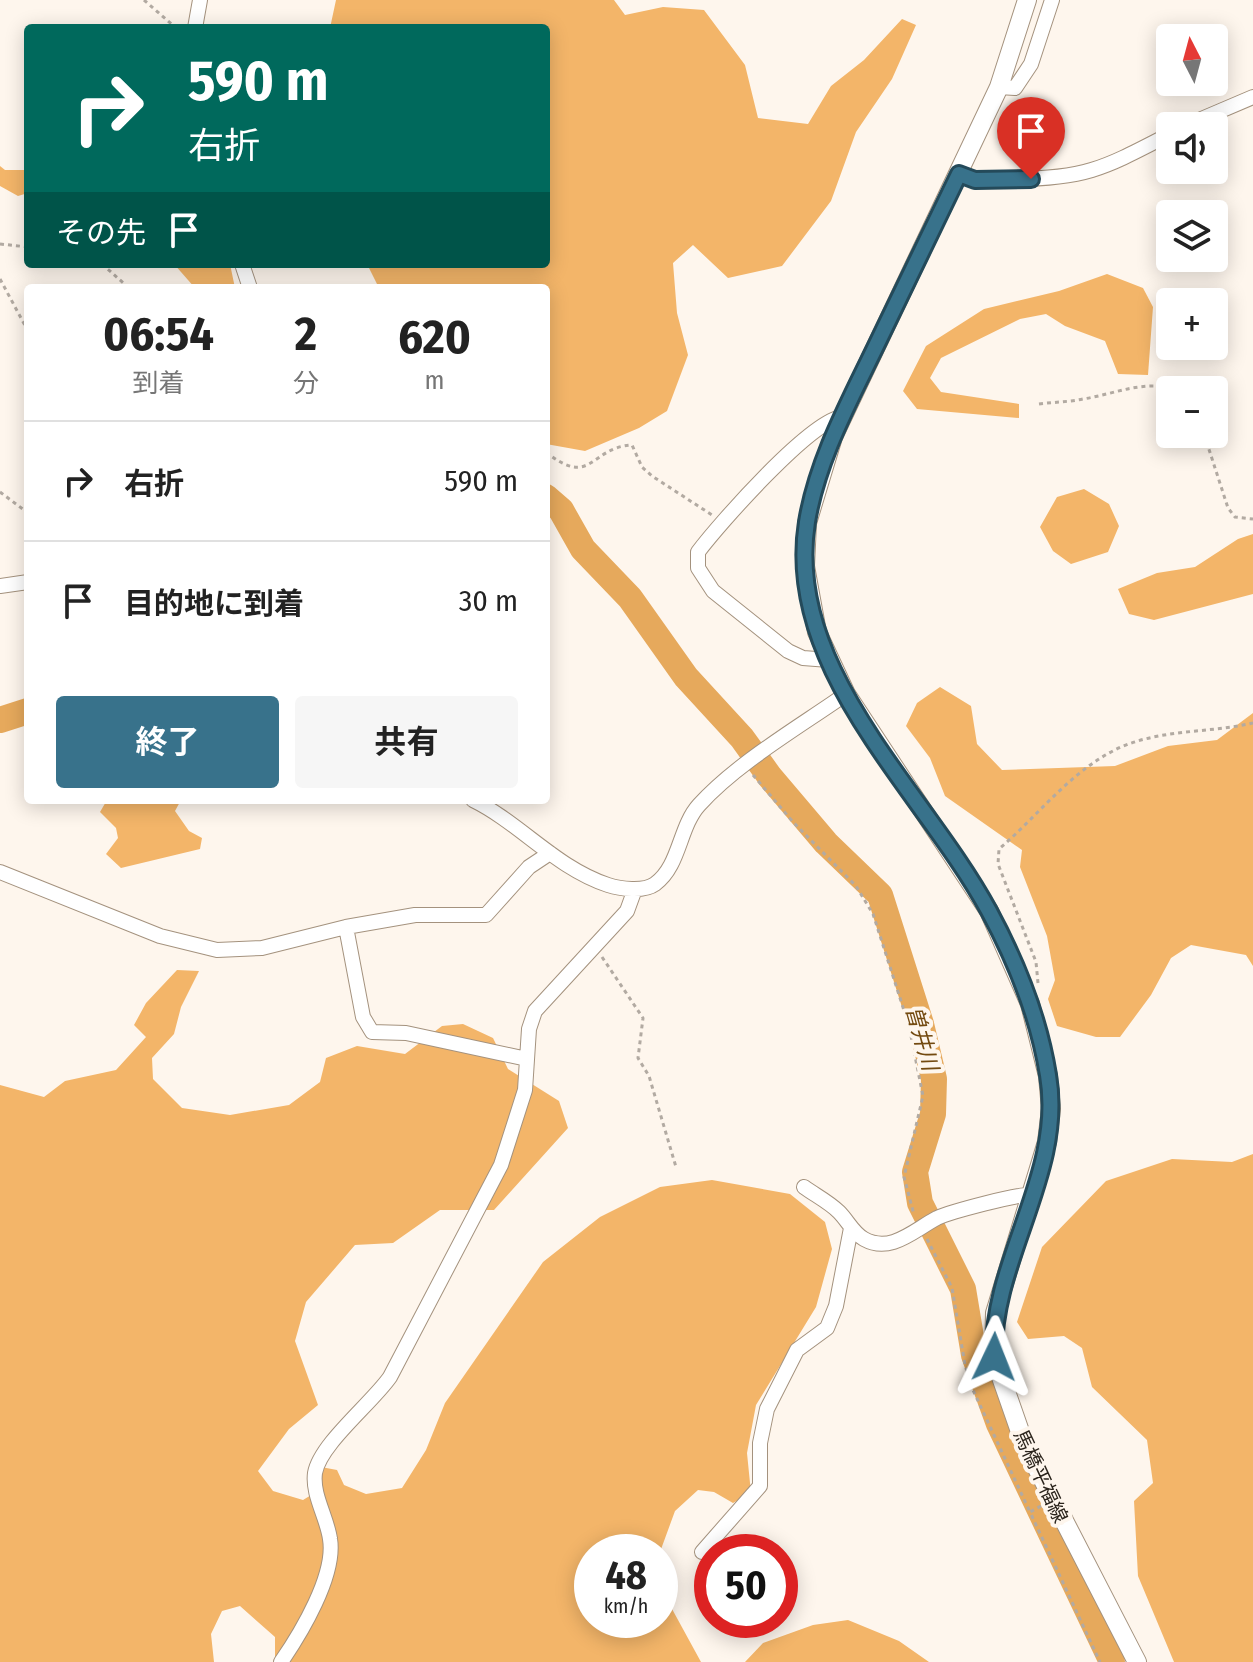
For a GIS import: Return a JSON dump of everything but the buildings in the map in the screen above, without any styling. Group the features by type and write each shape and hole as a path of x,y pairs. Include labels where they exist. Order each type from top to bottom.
{"main road":[{"name":"馬橋平福線","path":"1027,0 999,87 842,417 815,487 805,540 810,602 829,660 846,694 989,911 1030,1004 1048,1076 1051,1109 1047,1142 995,1313 994,1357 1024,1443 1137,1662"}],"street":[{"path":"196,24 200,0"},
{"path":"999,87 1015,88 1031,64 1052,0"},
{"path":"1218,112 1253,97"},
{"path":"959,174 975,180 1059,179 1110,166 1156,141"},
{"path":"829,660 803,658 788,651 703,580 698,568 698,552 799,444 830,419 842,417"},
{"path":"0,586 24,583"},
{"path":"479,804 550,853 595,879 635,889 653,886 666,874 686,821 701,803 747,765 846,694"},
{"path":"0,872 160,936 217,950 262,948 346,927 415,915 486,915 529,867 550,853"},
{"path":"281,1662 315,1604 328,1566 331,1541 317,1495 315,1473 322,1457 375,1399 422,1321 469,1220 501,1165 525,1090 529,1029 535,1011 548,993 627,911 635,889"},
{"path":"346,927 363,1017 372,1032 406,1033 527,1059"},
{"path":"804,1187 840,1213 851,1228 877,1244 894,1243 927,1224 986,1206 1007,1196 1032,1195"},
{"path":"718,1534 760,1486 760,1443 767,1409 797,1350 827,1328 836,1306 851,1228"}],"path":[{"path":"144,0 171,24"},
{"path":"0,244 24,247"},
{"path":"106,268 124,284"},
{"path":"0,279 24,324"},
{"path":"1039,404 1082,400 1156,385"},
{"path":"550,455 565,467 581,468 622,446 632,445 642,467 652,476 723,523"},
{"path":"1209,448 1228,508 1235,517 1253,519"},
{"path":"0,492 24,510"},
{"path":"1030,1004 1037,993 1036,962 998,864 999,849 1082,771 1122,747 1199,728 1253,723"},
{"path":"747,765 793,822 856,886 873,914 919,1067 923,1096 921,1117 904,1177 927,1224 952,1288 972,1388 1100,1662"},
{"path":"595,947 643,1018 638,1058 649,1076 676,1167"},
{"path":"1031,1511 1041,1506"}],"shaded area":[{"path":"336,0 614,0 625,15 663,7 704,10 745,65 758,118 808,124 831,86 864,60 902,19 916,25 892,79 856,132 831,201 782,266 728,278 693,245 673,263 677,313 688,355 667,411 639,428 585,451 550,445 550,284 377,284 369,268 550,268 550,24 331,24"},
{"path":"0,166 5,170 24,170 24,194 18,196 0,186"},
{"path":"178,268 231,268 234,284 192,284"},
{"path":"1107,274 1143,288 1153,307 1148,375 1118,374 1105,341 1065,326 1046,314 1020,319 941,358 930,378 941,392 1019,404 1019,418 917,409 903,391 926,346 984,309 1059,291"},
{"path":"1084,489 1109,504 1119,526 1108,552 1071,564 1053,551 1040,527 1057,497"},
{"path":"1253,534 1253,594 1154,620 1129,614 1118,589 1157,573 1195,567 1238,539"},
{"path":"940,687 971,706 977,744 1002,770 1115,766 1168,746 1217,740 1253,713 1253,966 1246,955 1191,945 1171,958 1151,995 1120,1037 1096,1037 1057,1026 1048,999 1055,980 1047,936 1020,867 1022,850 945,796 930,758 906,726 917,703"},
{"path":"105,804 179,804 175,811 189,831 202,838 200,849 121,868 106,854 118,838 116,828 100,812"},
{"path":"177,970 199,971 181,1007 174,1034 152,1058 153,1079 182,1108 230,1115 289,1105 320,1082 326,1058 357,1046 405,1054 442,1026 463,1024 493,1038 508,1069 559,1101 568,1128 494,1210 440,1210 393,1243 355,1245 306,1302 295,1341 318,1405 289,1429 258,1471 273,1491 303,1500 321,1489 321,1467 337,1470 344,1485 366,1494 402,1488 426,1450 445,1403 543,1262 600,1217 660,1187 712,1180 790,1194 825,1222 832,1249 816,1307 756,1405 747,1453 751,1493 733,1503 714,1492 698,1490 675,1511 667,1534 574,1534 574,1638 678,1638 678,1620 701,1662 275,1662 275,1637 240,1606 222,1611 211,1634 214,1662 0,1662 0,1085 44,1097 65,1081 116,1070 146,1037 134,1025 146,1003"},
{"path":"1253,1154 1253,1662 1174,1662 1138,1576 1134,1501 1153,1483 1147,1440 1092,1387 1082,1348 1064,1336 1028,1339 1017,1322 1042,1247 1106,1181 1172,1159 1232,1162"},
{"path":"848,1620 899,1641 929,1662 745,1662 763,1643 777,1638 798,1638 798,1630"}],"waterway":[{"name":"曽井川","path":"550,500 561,510 583,549 630,598 686,677 742,738 770,777 826,843 880,895 921,1024 934,1079 933,1114 915,1172 920,1203 963,1289 974,1355 999,1424 1112,1662"},
{"name":"曽井川","path":"0,720 24,712"}],"route":[{"path":"994,1357 995,1313 1047,1142 1051,1109 1040,1038 1030,1004 989,911 869,731 829,660 817,632 810,602 805,540 815,487 833,437 959,174 975,180 1031,179"}]}
